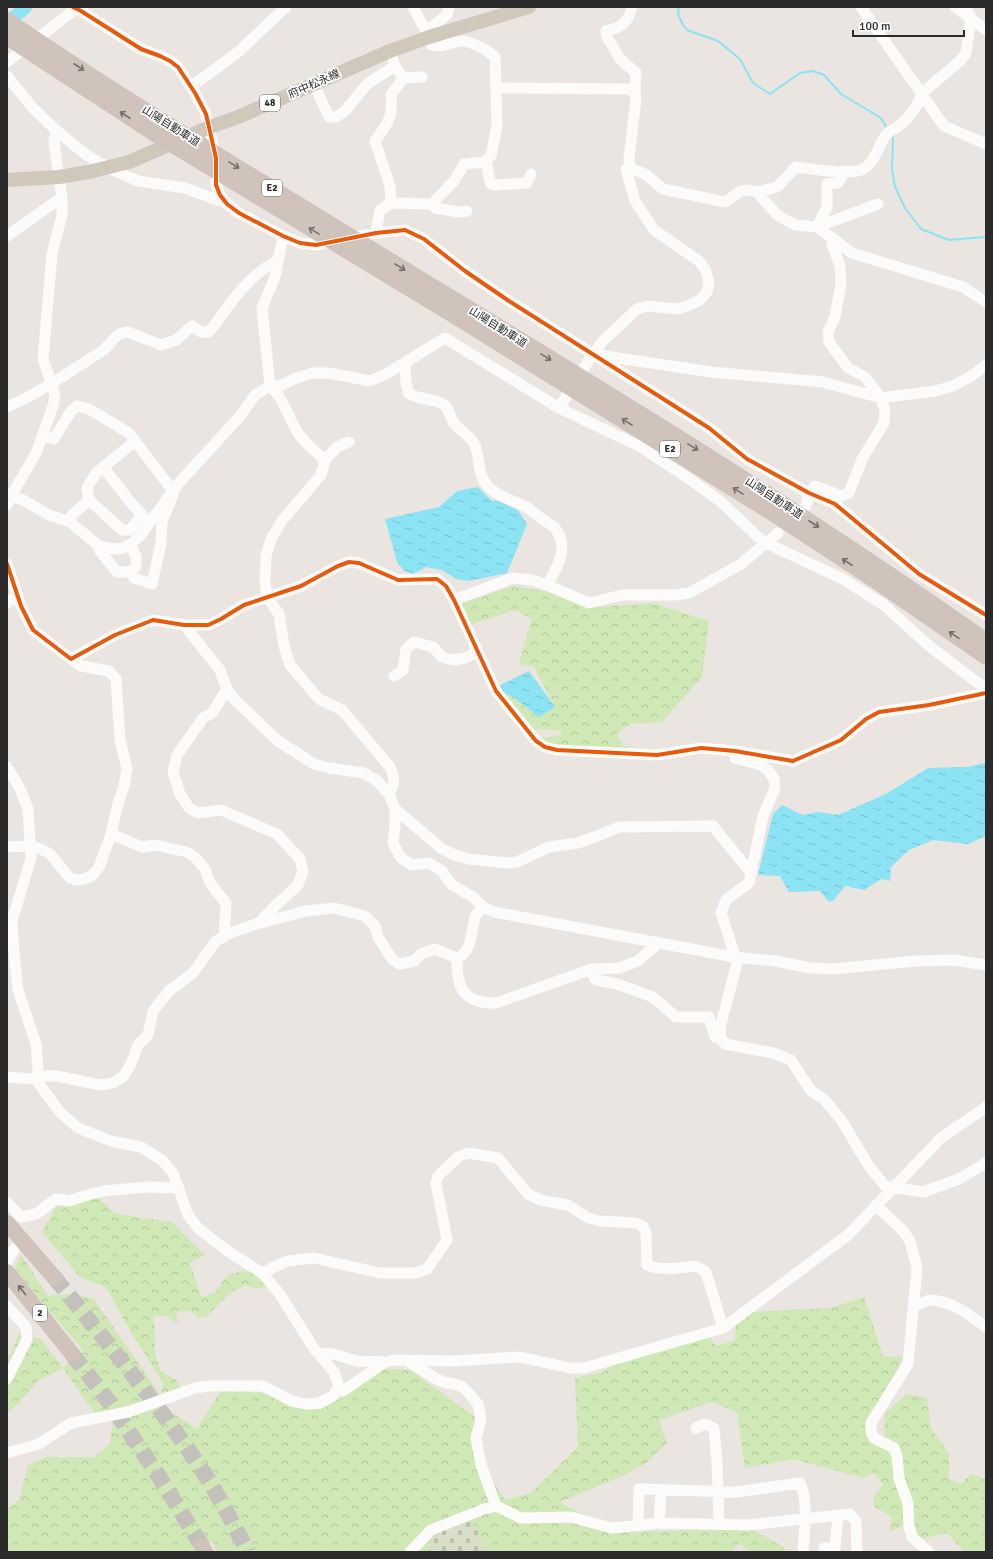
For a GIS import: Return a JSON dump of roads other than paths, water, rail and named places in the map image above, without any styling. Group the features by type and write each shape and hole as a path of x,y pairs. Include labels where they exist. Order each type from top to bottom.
{"highway":[{"name":"山陽自動車道","path":"7,20 41,51 158,136 348,251 777,516 879,583 986,657"},
{"name":"山陽自動車道","path":"7,37 41,51 177,130 682,440 785,505 986,641"},
{"path":"15,1221 54,1277"},
{"name":"2","path":"7,1272 72,1354"}],"main road":[{"name":"府中松永線","path":"7,180 89,172 129,162 210,127 238,117 390,51 511,10 529,7"}],"street":[{"path":"191,87 237,53 286,7"},
{"path":"376,233 380,210 391,203 432,204 454,182 464,164 485,162 491,156 497,126 495,57 488,50 463,40 439,47 431,45 429,37 413,7"},
{"path":"429,37 433,26 447,15 449,7"},
{"path":"630,168 629,158 636,99 636,73 620,59 606,37 606,31 618,28 624,24 630,15 632,7"},
{"path":"861,7 944,126 986,144"},
{"path":"956,7 986,30"},
{"path":"630,168 645,174 663,189 725,202 741,191 750,190 757,192 777,187 796,167 828,171 861,170 868,166 886,134 902,124 921,99 922,94 961,60 966,53 971,18 966,7"},
{"path":"7,62 76,8 141,49 170,61 178,67 206,114 216,158 216,185 220,195 227,204"},
{"path":"390,51 395,66 403,78"},
{"path":"314,84 329,117 336,118 345,110 367,84 395,66"},
{"path":"7,76 32,107 56,130 85,154 108,168 138,181 185,188 227,204 283,236 300,243 321,245 376,233 406,230 424,239 465,271 591,357 709,428 747,459 809,493 835,504 919,574 986,615"},
{"path":"403,78 422,77"},
{"path":"391,203 390,186 375,141 387,125 392,110 391,95 403,78"},
{"path":"497,88 628,89 635,92"},
{"path":"56,130 54,142 62,199 62,215 52,254 43,359 55,395 53,406 36,452 9,500 23,500 49,515 70,522 99,546 114,549 124,548 140,536 143,519 103,467"},
{"path":"486,160 490,184 527,183 531,174"},
{"path":"560,406 602,342 636,309 648,306 676,308 687,306 700,300 707,292 709,282 705,269 698,261 654,230 635,201 626,169 630,168"},
{"path":"817,227 827,207 827,184 838,183 845,171"},
{"path":"757,192 777,215 795,225 817,227 878,204"},
{"path":"7,236 58,200 62,199"},
{"path":"432,204 434,208 459,212 467,211"},
{"path":"817,227 852,253 963,287 986,302"},
{"path":"283,236 275,277 262,308 270,386 277,392 287,415 301,437 325,460"},
{"path":"806,506 809,493 815,486 841,496 849,493 862,459 884,423 885,411 881,398 865,377 848,368 829,342 828,332 835,317 841,283 840,266 832,244 833,239"},
{"path":"7,407 29,397 51,384 104,349 122,332 128,332 160,345 176,340 192,326 201,332 208,332 248,281 267,266 278,260"},
{"path":"134,442 96,473 87,488 89,500 122,530 130,530 173,491 241,415 255,396 270,386 280,386 296,378 314,373 329,373 370,381 386,374 445,338 560,406 645,450 720,501 757,536 766,542 843,579 884,605 934,649 986,689"},
{"path":"591,357 712,372 823,382 881,398 935,391 952,386 974,375 986,364"},
{"path":"404,363 406,384 409,394 442,403 448,408 452,421 469,436 475,445 481,476 484,483 491,491 527,507 557,530 562,542 561,554 557,567 547,585"},
{"path":"42,436 54,439 71,411 77,406 89,409 129,433 134,442 173,491 173,495 162,522 161,543 152,584 134,578 130,572"},
{"path":"349,442 337,447 325,460 321,475 281,522 271,539 266,556 265,581 267,597 279,614 284,646 290,665 319,699 342,710 390,767 394,777 393,786 389,794"},
{"path":"70,522 72,515 89,500"},
{"path":"454,600 513,578 532,580 590,603 622,595 675,595 689,593 741,564 766,542 778,534"},
{"path":"99,546 100,551 117,572 130,572 136,567 136,557 131,544"},
{"path":"71,659 114,635 153,620 184,625 208,625 244,605 301,586 338,566 350,562 359,563 398,580 437,579 446,586 454,600 496,691 536,741 545,747 558,750 657,755 701,748 735,751 793,761 841,740 866,719 879,712 929,705 986,693"},
{"path":"7,564 12,593 21,606 32,630 81,666 109,671 116,679 120,740 127,769 111,834 99,867 92,876 77,880 70,878 50,854 41,849 30,846 7,847"},
{"path":"7,603 12,593"},
{"path":"184,625 220,670 227,689 233,698 278,741 314,764 329,768 364,773 377,781 389,794 395,809 393,843 402,858 412,864 429,863 442,871 452,885 473,897 482,907 494,912 734,957 775,961 810,968 833,968 938,960 953,960 986,965"},
{"path":"394,676 403,670 406,649 414,642 433,648 442,657 453,660 465,658 477,652"},
{"path":"227,689 212,713 203,718 177,755 174,772 180,794 189,808 198,813 221,810 277,834 300,859 303,872 298,885 259,923"},
{"path":"721,1039 720,1028 737,963 721,912 726,900 749,883 763,816 775,788 774,779 769,771 761,765 735,758 735,751"},
{"path":"7,767 20,789 28,809 31,858 12,921 18,990 36,1044 39,1084 45,1094 60,1112 78,1128 111,1141 141,1147 162,1160 173,1173 188,1216 198,1228 226,1250 262,1272 279,1293 315,1350 334,1372 339,1387 343,1391 385,1362"},
{"path":"395,809 442,849 469,859 508,863 516,862 549,847 578,843 620,828 713,826 751,873"},
{"path":"111,834 142,847 155,845 187,852 196,858 205,869 210,883 226,903 224,936"},
{"path":"7,1077 32,1079 38,1076 57,1076 100,1085 113,1083 124,1076 131,1064 138,1044 148,1035 153,1011 169,991 193,973 216,941 230,933 259,923 306,911 334,908 365,916 375,926 378,936 392,959 400,964 414,961 420,954 435,949 457,958 463,956 468,950 476,915 482,907"},
{"path":"457,958 457,973 461,989 471,999 483,1003 496,1003 592,969 619,968 638,961 654,947 656,942"},
{"path":"592,969 592,974 596,980 617,984 653,997 676,1017 709,1017 716,1037 721,1039 725,1044 773,1053 791,1060 811,1091 824,1100 842,1121 868,1165 885,1186 924,1192 959,1179 986,1163"},
{"path":"320,1355 337,1355 356,1361 385,1362 394,1360 454,1361 520,1357 570,1368 584,1368 723,1328 848,1235 941,1138 986,1107"},
{"path":"262,1272 287,1261 314,1258 380,1274 415,1273 427,1268 447,1240 436,1183 438,1176 458,1156 468,1153 498,1158 528,1194 540,1200 568,1205 588,1218 600,1221 636,1223 643,1226 646,1233 647,1265 654,1268 685,1268 696,1266 706,1272 723,1328"},
{"path":"7,1202 15,1221 36,1214 56,1199 69,1201 87,1195 111,1190 147,1187 179,1188"},
{"path":"876,1205 903,1231 910,1241 917,1268 908,1364 871,1423 871,1432 874,1438 894,1448 897,1456 900,1479 908,1503 909,1526 912,1537 929,1552"},
{"path":"7,1262 14,1248"},
{"path":"914,1306 931,1300 951,1304 986,1327"},
{"path":"7,1306 26,1328 27,1339 7,1379"},
{"path":"405,1360 443,1382 465,1389 478,1404 481,1419 476,1438 481,1465 496,1506"},
{"path":"7,1453 39,1444 71,1424 128,1412 196,1388 209,1386 263,1386 292,1402 306,1404 319,1403 333,1396 339,1387"},
{"path":"696,1428 705,1424 714,1428 719,1490 719,1525"},
{"path":"638,1525 639,1489 719,1490 737,1492 800,1483 803,1489 805,1519 803,1552"},
{"path":"659,1523 661,1489"},
{"path":"410,1552 431,1530 484,1509 496,1506 521,1518 571,1517 612,1528 659,1523 747,1525 850,1514 856,1520 857,1552"},
{"path":"824,1552 824,1548 835,1548 838,1516"}],"water":[{"path":"478,487 492,501 496,500 518,510 527,524 507,573 469,581 456,579 442,570 426,567 413,574 404,571 397,562 385,519 439,507 457,491"},
{"path":"529,671 555,707 539,717 512,696 501,693 500,685"},
{"path":"986,763 986,836 968,844 933,840 909,850 891,867 890,881 881,879 864,890 845,886 834,900 829,902 820,891 789,892 780,876 758,875 773,814 782,805 803,815 818,812 838,815 886,794 928,768 967,767"}],"waterway":[{"path":"7,23 26,7"},
{"path":"679,7 678,14 687,30 718,41 740,59 753,83 770,94 800,73 813,71 824,75 841,94 881,118 887,128"},
{"path":"891,135 893,139 892,169 895,187 905,208 921,229 949,240 986,237"}],"tunnel":[{"path":"54,1277 130,1372 185,1445 226,1510 248,1552"},
{"path":"72,1354 107,1399 158,1475 202,1546"}]}
